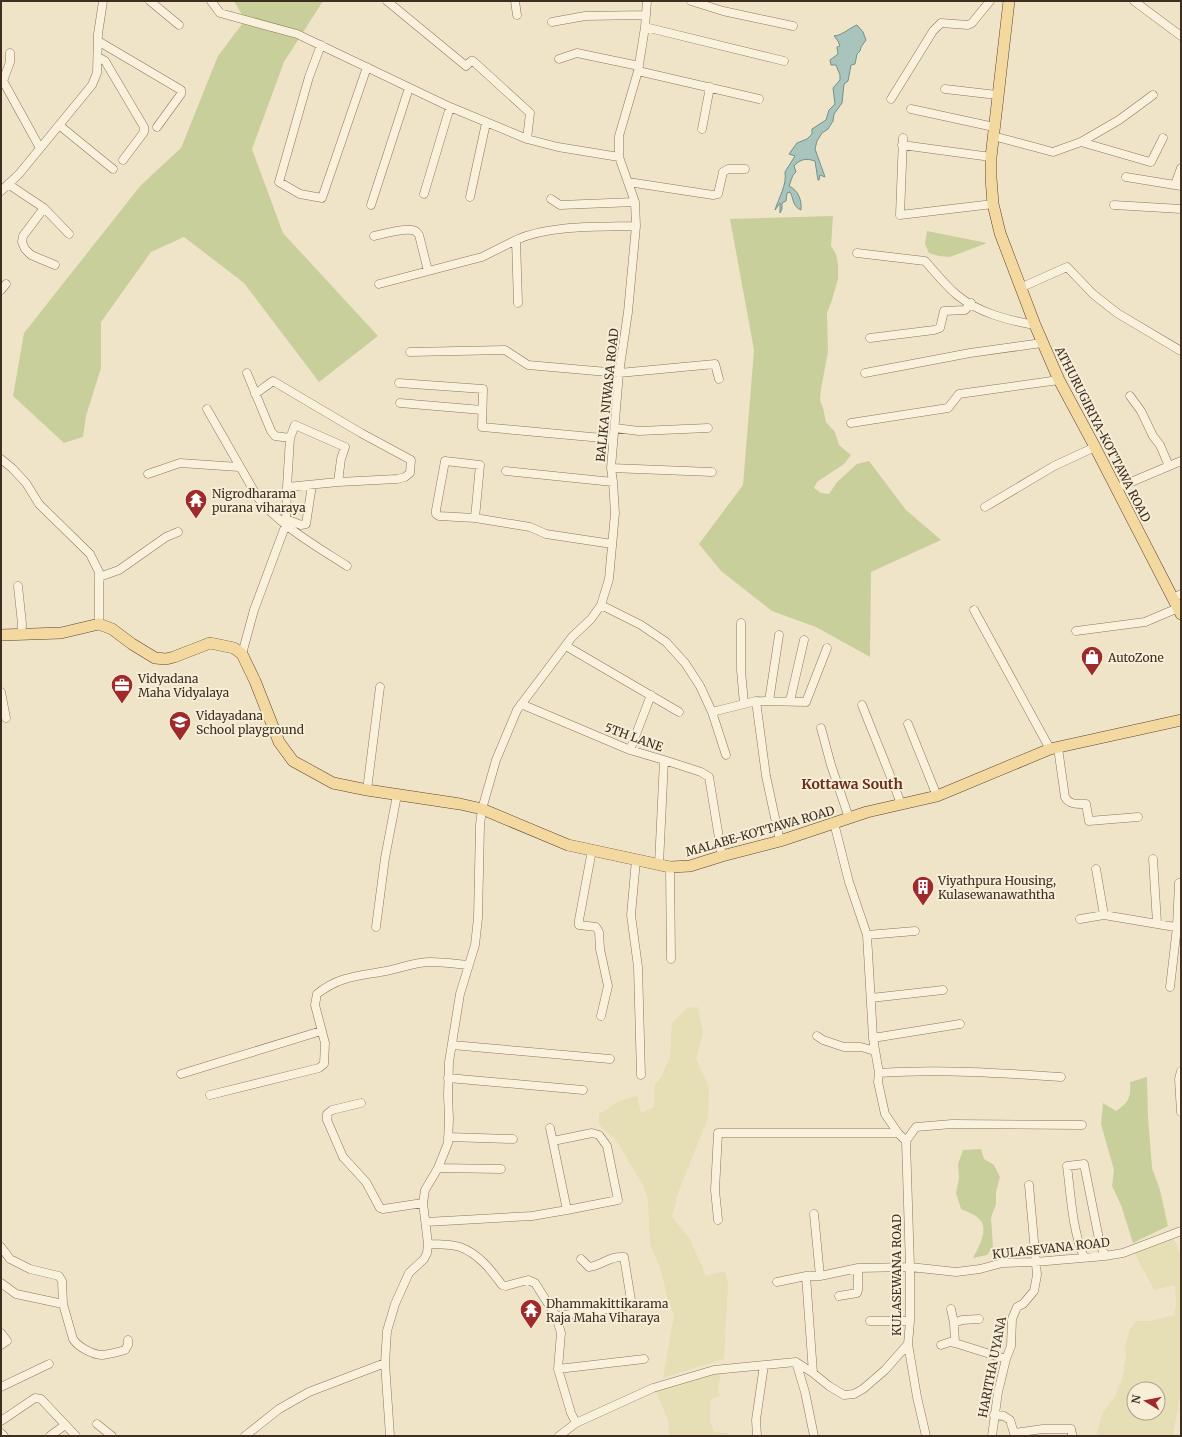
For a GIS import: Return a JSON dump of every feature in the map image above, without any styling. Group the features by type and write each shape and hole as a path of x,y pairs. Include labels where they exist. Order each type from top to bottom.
{"main road":[{"name":"ATHURUGIRIYA-KOTTAWA ROAD","path":"1009,1 991,157 993,204 1000,233 1042,343 1059,380 1177,596 1180,611"},
{"path":"1,635 61,633 99,624 112,628 132,644 155,658 166,659 174,657 210,643 234,648 242,654"},
{"name":"MALABE-KOTTAWA ROAD","path":"242,654 255,681 279,742 293,761 334,782 367,790 460,804 482,809 568,845 670,867 690,866 780,841 868,812 937,796 1054,748 1181,720"}],"street":[{"path":"1,191 19,174 92,85 98,73 98,41 103,1"},
{"path":"150,1 179,25"},
{"path":"211,1 220,13 297,34 450,107 528,139 558,147 619,157"},
{"path":"387,1 466,66 473,61 530,113 528,139"},
{"path":"515,1 517,15"},
{"name":"BALIKA NIWASA ROAD","path":"390,1436 385,1363 387,1331 390,1317 409,1274 424,1259 427,1253 428,1244 423,1203 425,1190 438,1168 444,1154 448,1137 450,1119 448,1095 449,1062 460,994 475,945 478,918 480,826 482,809 496,760 517,710 572,637 591,619 601,605 609,579 615,512 611,468 613,439 619,373 628,312 636,226 635,202 619,157 619,136 639,68 645,28 647,1"},
{"path":"691,1 723,11 793,26"},
{"path":"890,100 937,26 941,23 968,25 976,20 990,1"},
{"path":"1134,1 1181,36"},
{"path":"552,22 585,16 646,15"},
{"path":"645,28 784,61"},
{"path":"98,41 181,90 181,94 157,127"},
{"path":"321,45 309,77 279,182 300,194 322,198 367,67"},
{"path":"10,52 10,62 3,81 40,148"},
{"path":"559,59 577,53 759,98"},
{"path":"98,58 105,62 144,127 144,132 123,160"},
{"path":"702,129 710,87"},
{"path":"371,205 409,88"},
{"path":"945,89 997,95"},
{"path":"911,109 994,131 1053,152 1081,142 1119,120 1153,95"},
{"path":"424,194 450,107"},
{"path":"470,198 486,122"},
{"path":"59,125 113,169"},
{"path":"1081,142 1151,162 1163,138"},
{"path":"991,157 903,141 900,215 993,204"},
{"path":"1181,168 1176,182 1181,182"},
{"path":"628,182 713,195 718,194 723,172 728,169 745,169"},
{"path":"1126,177 1181,186"},
{"path":"8,184 44,208 69,234"},
{"path":"551,199 560,205 635,202"},
{"path":"1114,205 1181,209"},
{"path":"44,208 23,236 22,242 25,249 31,255 55,265"},
{"path":"379,284 482,257 525,236 570,228 636,226"},
{"path":"374,236 407,230 417,232 428,271"},
{"path":"516,240 518,303"},
{"path":"857,253 925,260 957,295 984,311 1011,321 1035,325"},
{"path":"1020,288 1068,267 1093,294 1117,313 1181,351"},
{"path":"870,338 940,328 944,311 965,310 971,303"},
{"path":"865,373 970,353 1042,343"},
{"path":"410,352 505,350 528,365 619,373 715,364 719,379"},
{"path":"247,374 271,431 275,436 290,438"},
{"path":"851,423 948,408 959,394 1059,380"},
{"path":"255,394 273,381 410,460 410,473 405,477 397,479 338,482 287,488"},
{"path":"399,382 483,389 482,428 613,439"},
{"path":"1130,396 1141,411 1153,436 1160,445 1169,466"},
{"path":"400,403 482,410"},
{"path":"208,409 258,498 267,509 286,522 306,540 347,566"},
{"path":"242,654 254,610 286,522 290,438 295,425 345,447 341,459 338,482"},
{"path":"615,428 638,431 708,428"},
{"path":"986,507 1054,466 1095,447"},
{"path":"1,459 26,483 39,504 90,554 99,572 99,624"},
{"path":"475,518 480,465 445,461 436,510 436,514 439,516 475,518 530,527 546,534 612,544"},
{"path":"1117,488 1181,461"},
{"path":"148,474 180,463 240,467"},
{"path":"611,468 712,472"},
{"path":"506,471 613,482"},
{"path":"286,522 301,526 306,524 312,485"},
{"path":"99,577 119,570 166,537 178,532"},
{"path":"18,586 22,624 21,635"},
{"path":"601,605 641,626 666,642 684,663 700,686 712,712 726,755"},
{"path":"974,610 1054,748 1068,801 1072,803 1086,804 1089,821 1138,817"},
{"path":"1076,631 1145,622 1180,611"},
{"path":"741,623 741,670 744,704"},
{"path":"769,702 779,635"},
{"path":"790,701 804,640"},
{"path":"566,646 679,712"},
{"path":"712,712 756,701 806,702 827,648"},
{"path":"367,790 380,687"},
{"path":"1,692 6,718"},
{"path":"630,750 651,695"},
{"path":"756,701 766,776 780,841"},
{"name":"5TH LANE","path":"521,704 630,750 664,760 659,864"},
{"path":"862,705 892,777 901,804"},
{"path":"908,724 937,796"},
{"path":"821,728 831,765 849,818"},
{"path":"664,760 701,772 708,777 722,856"},
{"path":"376,927 385,858 397,795"},
{"path":"834,823 849,882 867,935 873,1038 879,1073 878,1082 885,1114 898,1134 906,1141 916,1127 952,1124 1082,1125"},
{"path":"592,850 579,925 596,927 599,932 600,949 608,986 601,1016"},
{"path":"636,860 631,915 638,967 641,1075"},
{"path":"1153,860 1157,923"},
{"path":"670,867 671,959"},
{"path":"1096,869 1104,915"},
{"path":"1170,987 1179,928 1179,883"},
{"path":"1080,919 1104,915 1179,928"},
{"path":"867,935 914,931"},
{"path":"210,1095 319,1068 324,1064 325,1043 315,1005 317,994 326,986 353,976 387,971 416,964 431,962 468,965"},
{"path":"871,998 943,990"},
{"path":"873,1038 960,1024"},
{"path":"181,1074 321,1031"},
{"path":"817,1036 823,1040 844,1047 861,1047 875,1051"},
{"path":"452,1044 610,1059"},
{"path":"879,1073 914,1071 1004,1073 1061,1077"},
{"path":"1181,1071 1179,1079 1181,1112"},
{"path":"448,1078 583,1090"},
{"path":"361,1103 332,1110 327,1114 327,1120 343,1157 366,1182 380,1208 383,1209 423,1203"},
{"path":"550,1128 567,1210"},
{"path":"426,1222 532,1216 618,1200 607,1146 599,1135 592,1133 553,1141"},
{"path":"718,1220 715,1190 718,1133 898,1134"},
{"path":"448,1137 513,1139"},
{"name":"KULASEWANA ROAD","path":"796,1362 813,1372 829,1386 844,1395 854,1394 863,1389 885,1370 908,1344 910,1321 910,1267 906,1141"},
{"path":"1084,1257 1079,1247 1067,1166 1084,1164 1100,1244 1105,1256"},
{"path":"438,1168 501,1169"},
{"name":"HARITHA UYANA","path":"992,1436 994,1415 1010,1346 1012,1318 1017,1307 1023,1304 1034,1291 1037,1275 1029,1185"},
{"path":"814,1214 820,1276"},
{"name":"KULASEVANA ROAD","path":"777,1282 806,1276 820,1276 858,1268 910,1267 956,1272 1002,1263 1035,1262 1105,1256 1123,1253 1181,1231"},
{"path":"428,1244 461,1247 486,1264 502,1285 506,1286 528,1280 535,1283 556,1316 561,1333 558,1369 571,1413 576,1422"},
{"path":"1,1247 10,1259 30,1269 59,1276 62,1281 63,1304 73,1339 76,1344 91,1352 102,1355 125,1350 128,1346 128,1340"},
{"path":"556,1316 623,1306 629,1304 631,1300 624,1257 614,1257 597,1266 589,1267 581,1259"},
{"path":"839,1296 857,1292 858,1268"},
{"path":"806,1276 813,1372"},
{"path":"1,1283 16,1294 63,1304"},
{"path":"951,1309 954,1323 955,1343"},
{"path":"954,1323 962,1320 979,1319"},
{"path":"870,1321 910,1321"},
{"path":"1,1333 7,1341 1,1345"},
{"path":"941,1345 950,1342 955,1343 1006,1359"},
{"path":"908,1344 917,1397 926,1436"},
{"path":"558,1369 644,1359"},
{"path":"559,1436 576,1422 653,1388 714,1370 796,1362 805,1392 814,1436"},
{"path":"244,1436 278,1409 309,1392 385,1363"},
{"path":"1,1386 49,1364"},
{"path":"757,1436 756,1420 764,1366"},
{"path":"1,1421 35,1398 41,1399 76,1436"},
{"path":"994,1415 1004,1416 1010,1420 1014,1433 1043,1429 1071,1429 1072,1434"},
{"path":"97,1424 112,1436"},
{"path":"50,1436 65,1425"},
{"path":"1,1433 4,1436"}],"shaded area":[{"path":"698,1007 703,1033 696,1059 709,1087 708,1118 678,1193 672,1217 690,1239 706,1276 725,1271 728,1284 724,1359 663,1378 674,1315 667,1297 661,1270 650,1244 648,1200 643,1185 616,1140 599,1125 599,1114 619,1101 637,1096 641,1113 654,1107 654,1086 662,1076 670,1057 672,1023 687,1008"},
{"path":"1173,1237 1181,1256 1181,1389 1173,1436 1096,1436 1103,1412 1114,1398 1122,1380 1126,1356 1125,1348 1130,1329 1136,1321 1151,1321 1174,1315 1176,1305 1175,1285 1154,1290 1135,1254"},
{"path":"721,1372 718,1390 720,1396 710,1400 710,1421 714,1432 728,1433 728,1436 669,1436 668,1420 655,1390"}],"green space":[{"path":"234,1 323,1 284,62 252,149 283,233 378,336 319,382 244,283 184,237 151,252 101,322 101,368 86,416 83,437 64,443 13,396 24,333 141,185 181,148 218,56 245,20"},
{"path":"833,216 831,246 836,254 838,279 827,313 828,352 820,400 826,422 835,432 839,445 851,455 844,464 817,482 814,488 821,493 829,494 837,482 857,464 869,461 906,510 941,540 871,572 870,657 816,627 772,611 721,571 699,544 743,485 754,350 730,219"},
{"path":"927,231 987,243 950,257 939,256 929,253 925,244"},
{"path":"1147,1077 1152,1168 1160,1190 1168,1226 1133,1243 1121,1205 1112,1186 1114,1170 1101,1124 1103,1103 1116,1111 1124,1105 1128,1099 1130,1082"},
{"path":"981,1149 984,1159 994,1165 1000,1177 996,1192 996,1204 991,1218 993,1247 987,1255 973,1258 982,1240 983,1225 977,1217 961,1209 956,1193 959,1178 958,1164 963,1150"}],"water":[{"path":"857,25 863,32 866,40 857,54 855,64 851,65 848,81 844,84 842,103 834,114 833,121 828,129 822,133 817,141 815,149 825,177 820,175 818,180 815,161 803,160 796,164 794,166 796,172 793,175 789,186 795,190 799,196 801,210 796,206 790,192 787,193 786,201 782,203 780,213 780,203 775,210 784,186 785,172 795,156 789,154 797,143 807,139 812,134 812,129 826,120 829,110 835,104 833,88 840,80 840,75 836,65 831,65 830,60 838,54 837,47 840,46 834,36"}],"place":[{"name":"Nigrodharama purana viharaya","path":"196,520"},
{"name":"AutoZone","path":"1092,676"},
{"name":"Vidyadana Maha Vidyalaya","path":"122,704"},
{"name":"Vidayadana School playground","path":"180,742"},
{"name":"Viyathpura Housing, Kulasewanawaththa","path":"923,906"},
{"name":"Dhammakittikarama Raja Maha Viharaya","path":"531,1330"}],"district":[{"name":"Kottawa South","path":"852,784"}]}
